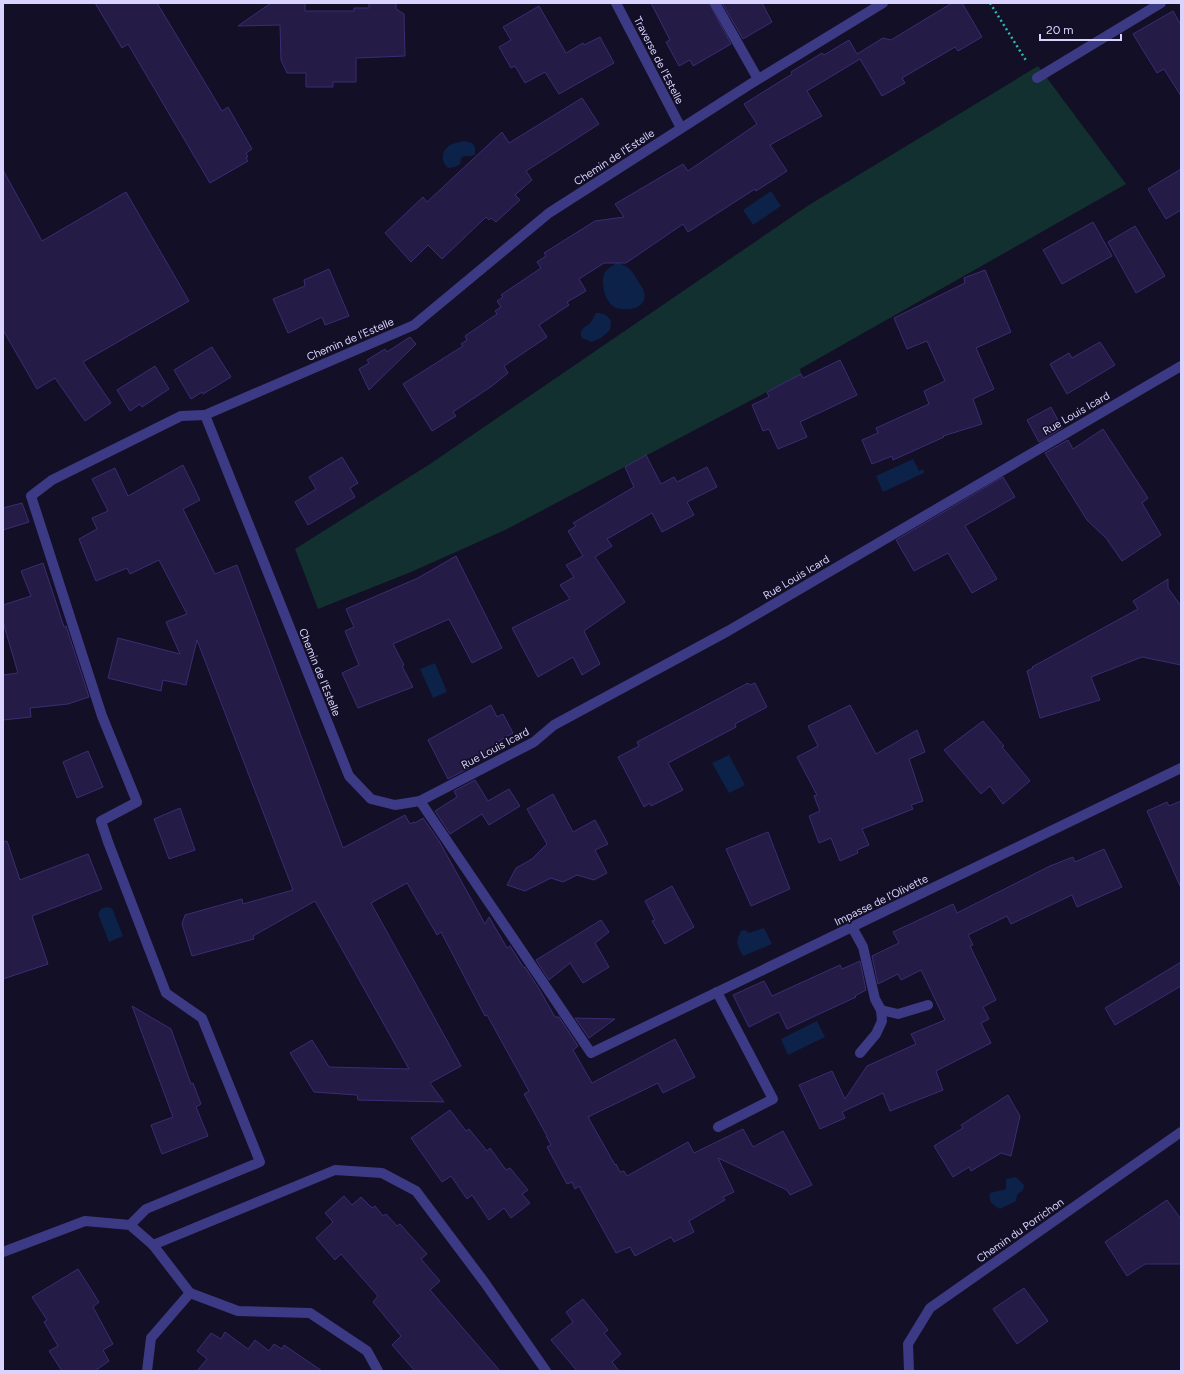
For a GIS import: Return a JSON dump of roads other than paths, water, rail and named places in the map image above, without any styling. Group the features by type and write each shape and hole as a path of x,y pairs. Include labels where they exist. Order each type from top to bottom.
{"street":[{"name":"Traverse de l'Estelle","path":"616,3 681,128"},
{"path":"715,3 758,79"},
{"name":"Chemin de l'Estelle","path":"420,801 395,805 371,799 349,776 206,415 414,325 548,213 758,79 883,3"},
{"path":"1036,78 1161,3"},
{"name":"Rue Louis Icard","path":"420,801 534,742 554,724 728,631 1181,366"},
{"path":"130,1225 146,1209 260,1162 202,1018 166,993 108,842 101,820 137,802 102,716 30,496 52,480 181,416 206,415"},
{"name":"Impasse de l'Olivette","path":"420,801 591,1053 1181,768"},
{"path":"852,927 863,947 875,999 881,1010 882,1021 876,1034 860,1053"},
{"path":"717,992 773,1099 718,1128"},
{"path":"881,1010 898,1014 928,1005"},
{"name":"Chemin du Porrichon","path":"909,1371 908,1344 930,1308 1181,1132"},
{"path":"153,1245 335,1170 382,1173 416,1191 485,1283 546,1371"},
{"path":"3,1252 85,1221 130,1225 153,1245 190,1292 238,1311 310,1312 367,1351 378,1371"},
{"path":"147,1371 151,1338 190,1292"}],"water":[{"path":"464,141 472,143 475,147 475,154 461,158 460,164 455,167 448,168 443,159 443,153 450,145"},
{"path":"771,191 781,206 753,225 743,210"},
{"path":"617,263 631,270 643,289 645,295 643,303 636,308 621,309 614,307 606,296 603,284 604,274 610,267"},
{"path":"596,313 603,314 610,319 610,330 601,338 591,342 582,338 581,332 583,328 591,322"},
{"path":"913,459 919,471 923,469 924,473 883,492 876,476"},
{"path":"435,663 447,692 433,698 420,669"},
{"path":"729,755 745,785 729,793 712,763"},
{"path":"106,907 112,908 123,936 109,942 98,914 101,909"},
{"path":"764,928 772,944 743,956 738,944 738,938 741,931 745,930 749,933"},
{"path":"817,1021 825,1037 788,1055 781,1039"},
{"path":"1016,1177 1024,1185 1023,1190 1017,1195 1016,1201 1000,1209 995,1206 990,1199 990,1193 1006,1189 1006,1179"}]}
